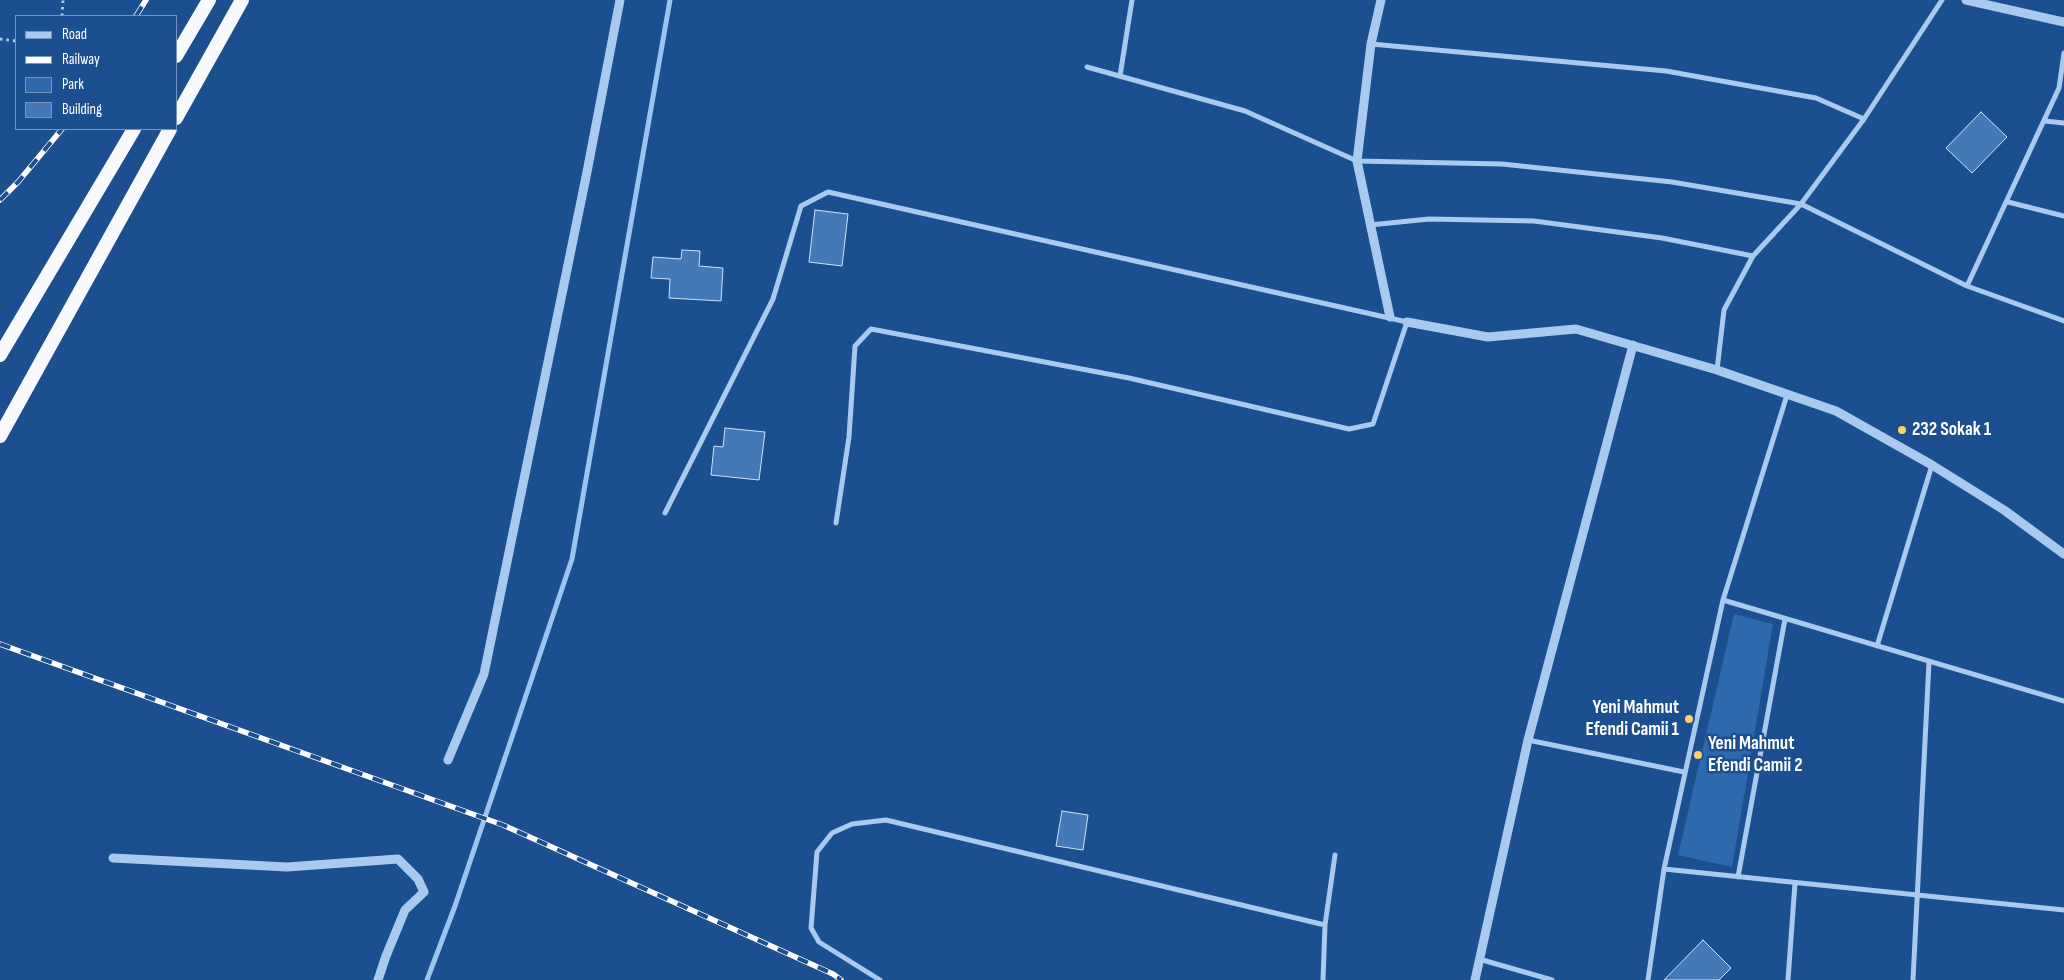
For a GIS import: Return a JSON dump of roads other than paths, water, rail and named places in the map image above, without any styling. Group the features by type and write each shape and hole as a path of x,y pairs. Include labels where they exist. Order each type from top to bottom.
{"highway":[{"path":"178,53 209,0"},
{"path":"178,114 242,0"},
{"path":"0,355 133,130"},
{"path":"0,436 169,130"}],"street":[{"path":"448,760 484,674 587,172 620,0"},
{"path":"1120,76 1132,0"},
{"path":"1381,0 1372,44 1357,161 1390,317"},
{"path":"1717,370 1724,310 1753,256 1801,204 1864,119 1942,0"},
{"path":"1966,0 2064,22"},
{"path":"1372,44 1666,71 1816,98 1864,119"},
{"path":"1967,286 2008,202 2059,88 2064,53"},
{"path":"1087,67 1245,111 1357,161 1502,164 1672,182 1801,204 1967,286 2064,320"},
{"path":"2045,120 2064,123"},
{"path":"666,513 773,299 801,206 828,192 1407,322 1488,337 1576,329 1634,345 1717,370 1836,411 2004,510 2064,554"},
{"path":"2008,202 2064,216"},
{"path":"1370,225 1429,219 1534,221 1662,238 1753,256"},
{"path":"836,523 849,437 855,346 871,329 1129,378 1349,429 1373,424 1407,322"},
{"path":"1475,980 1528,740 1634,345"},
{"path":"1648,980 1664,869 1723,600 1787,395"},
{"path":"1877,646 1932,466"},
{"path":"1723,600 2064,702"},
{"path":"1738,877 1784,619"},
{"path":"1913,980 1929,662"},
{"path":"1528,740 1684,772"},
{"path":"880,980 819,942 811,928 817,852 832,833 852,824 886,820 1325,925"},
{"path":"1323,980 1325,925 1335,855"},
{"path":"113,858 287,867 398,858 418,880 424,892 405,910 378,980"},
{"path":"1664,869 2064,910"},
{"path":"1788,980 1795,883"},
{"path":"1479,959 1552,980"}],"waterway":[{"path":"427,980 455,906 572,559 670,0"}],"railway":[{"path":"137,15 146,0"},
{"path":"0,200 18,182 61,130"},
{"path":"0,644 503,825 833,974 841,980"}],"place":[{"name":"232 Sokak 1","path":"1902,430"},
{"name":"Yeni Mahmut Efendi Camii 1","path":"1689,719"},
{"name":"Yeni Mahmut Efendi Camii 2","path":"1698,755"}]}
